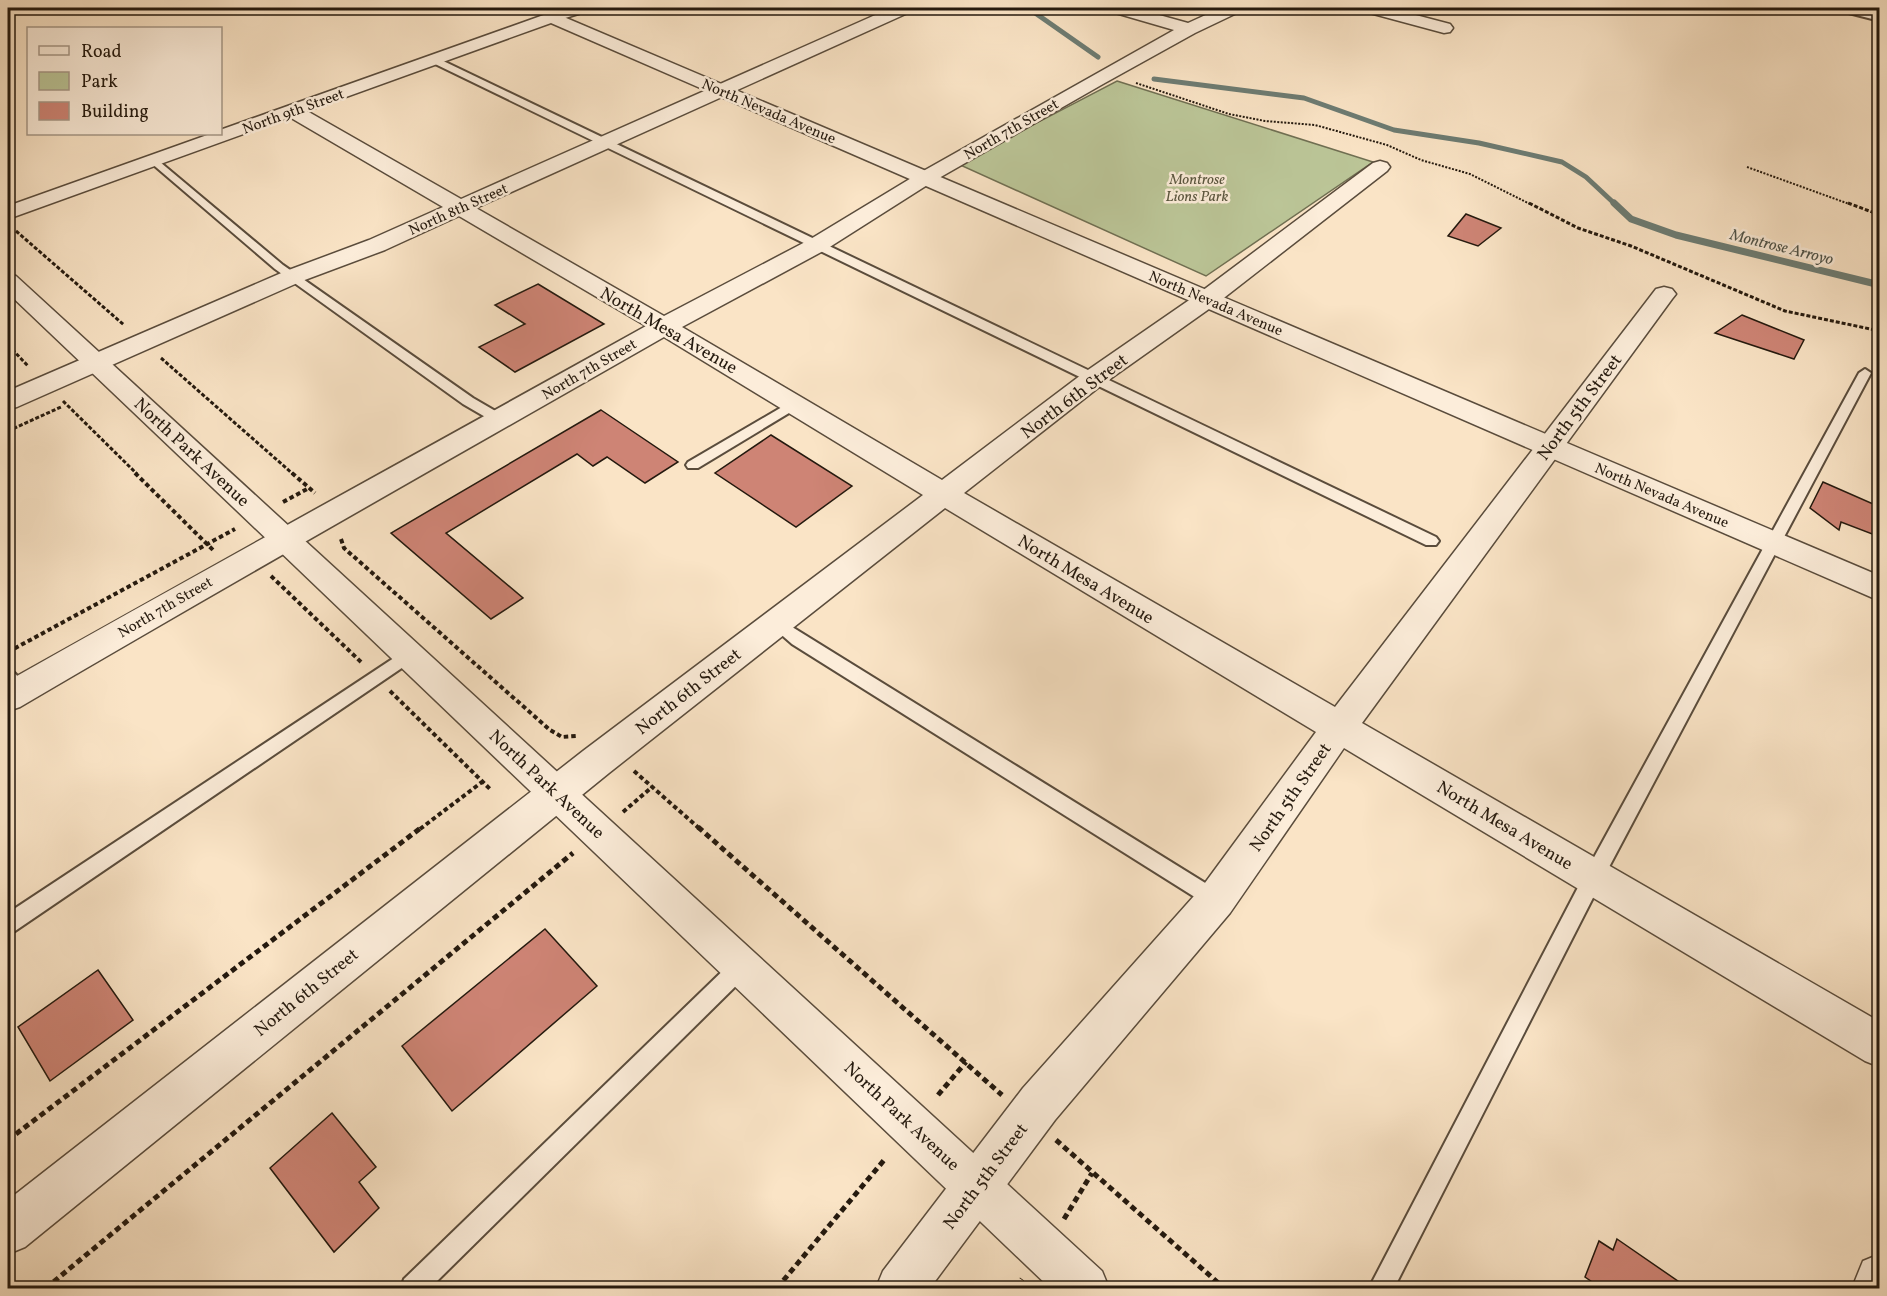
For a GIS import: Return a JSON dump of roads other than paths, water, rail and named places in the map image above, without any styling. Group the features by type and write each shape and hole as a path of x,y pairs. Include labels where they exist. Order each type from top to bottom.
{"street":[{"name":"North 9th Street","path":"8,213 579,8"},
{"name":"North 8th Street","path":"8,401 294,276 377,245 904,8"},
{"path":"1118,8 1189,29"},
{"name":"North 7th Street","path":"11,688 336,512 663,327 817,245 925,178 1189,29 1233,8"},
{"path":"1372,8 1444,28"},
{"name":"North Nevada Avenue","path":"552,17 1880,589"},
{"name":"North Mesa Avenue","path":"293,111 794,404 1880,1046"},
{"name":"North 6th Street","path":"8,1230 556,794 776,623 1094,378 1207,299 1380,167"},
{"name":"North Park Avenue","path":"8,281 1085,1288"},
{"name":"North 5th Street","path":"900,1288 1039,1104 1216,900 1339,728 1664,294"},
{"path":"1876,1288 1880,1278"}],"lane":[{"path":"1833,8 1880,19"},
{"path":"434,60 1431,541"},
{"path":"154,160 294,276 468,401 499,419"},
{"path":"1381,1288 1593,878 1865,373"},
{"path":"693,465 794,404"},
{"path":"776,623 808,646 1216,900"},
{"path":"8,924 409,654"},
{"path":"413,1288 742,966"}],"waterway":[{"path":"1028,8 1098,57"},
{"path":"1154,79 1304,98 1394,130 1479,143 1562,162 1586,177 1616,205"},
{"name":"Montrose Arroyo","path":"1614,203 1631,219 1676,235 1880,285"}],"park label":[{"name":"Montrose Lions Park","path":"1197,188"}]}
